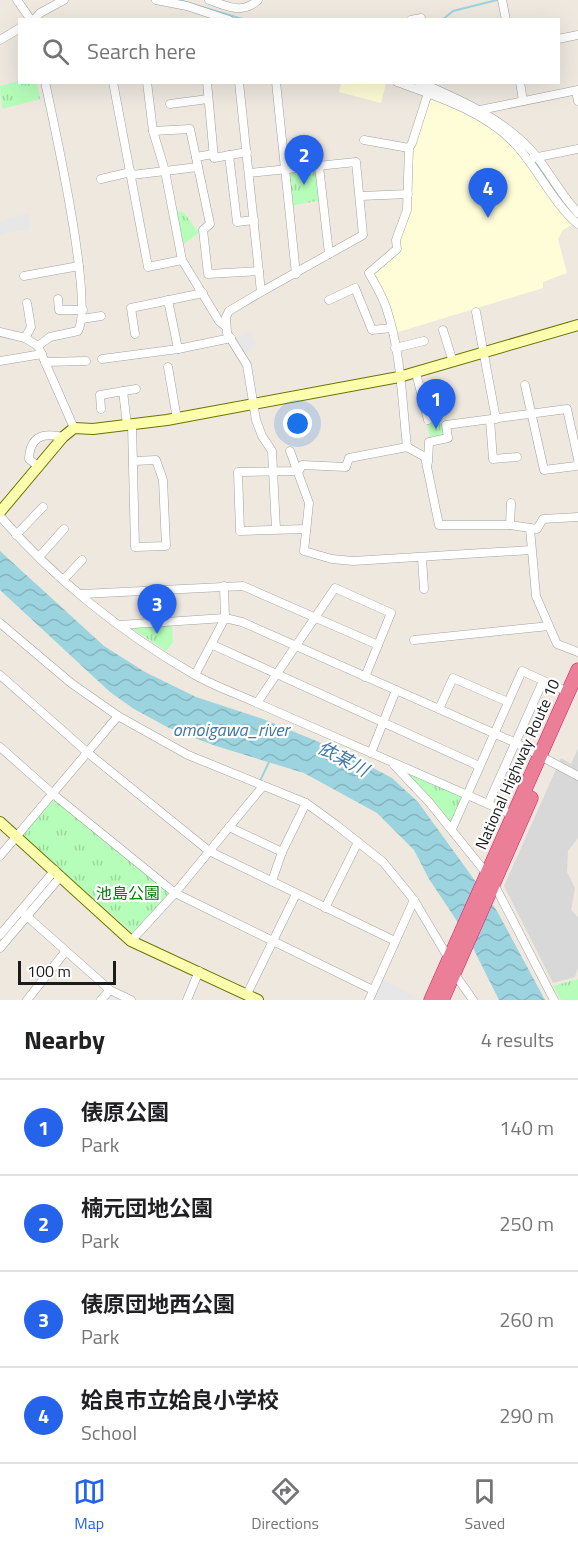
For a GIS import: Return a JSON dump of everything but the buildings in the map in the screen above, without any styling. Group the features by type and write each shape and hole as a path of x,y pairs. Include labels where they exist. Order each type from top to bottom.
{"highway":[{"name":"National Highway Route 10","path":"431,1000 545,757 573,692 578,670"},
{"name":"National Highway Route 10","path":"488,882 513,815 545,757"},
{"name":"National Highway Route 10","path":"442,1000 454,973 454,955"}],"street":[{"path":"17,0 31,18"},
{"path":"35,18 64,0"},
{"path":"156,0 188,6 223,18"},
{"path":"209,0 239,10 247,8 258,0"},
{"path":"502,0 506,18"},
{"path":"0,40 18,29"},
{"path":"560,39 578,35"},
{"path":"0,361 40,350 50,337 78,331 82,320 79,266 45,84"},
{"path":"113,84 148,267 182,260"},
{"path":"147,84 153,131 165,171 182,260 219,321 225,326 247,365 262,436 272,451 276,529"},
{"path":"209,84 208,99 214,158 247,153"},
{"path":"238,84 261,292"},
{"path":"276,84 296,274"},
{"path":"403,84 428,93 502,131 532,158 578,224"},
{"path":"423,84 480,110 508,129 576,209"},
{"path":"519,84 523,101"},
{"path":"480,110 577,91 578,101"},
{"path":"407,447 391,328 386,306 369,273 397,249 396,240 407,210 409,148 428,93"},
{"path":"170,104 208,99"},
{"path":"153,131 190,129 210,224 203,230 208,274 259,271"},
{"path":"364,140 409,148"},
{"path":"532,158 578,149"},
{"path":"196,157 213,154"},
{"path":"229,155 237,222 254,220"},
{"path":"225,326 229,311 363,235 356,162 249,173"},
{"path":"320,166 329,254"},
{"path":"101,179 198,167"},
{"path":"360,196 408,194"},
{"path":"24,276 79,266"},
{"path":"329,300 355,288 372,330 391,328"},
{"path":"135,334 131,308 203,293"},
{"path":"58,298 59,310 83,310"},
{"path":"168,300 178,350"},
{"path":"25,338 31,327 27,303"},
{"path":"476,312 493,420 493,459 517,457"},
{"path":"82,320 101,316"},
{"path":"513,815 408,768 394,765 195,675 119,625 39,557 16,535 0,514 63,437 74,428 93,429 177,419 399,377 578,326"},
{"path":"443,330 453,362"},
{"path":"0,332 25,338 40,350 74,428"},
{"path":"102,359 178,350 231,339"},
{"path":"395,348 424,341"},
{"path":"45,362 86,361"},
{"path":"168,367 177,419"},
{"path":"416,373 428,420"},
{"path":"427,464 429,442 448,438 446,425 531,415 567,409 578,461 576,466 544,470 531,415 525,385"},
{"path":"100,409 100,395 136,389"},
{"path":"123,391 134,461 135,547 166,546 163,480 156,460 134,461"},
{"path":"39,467 29,459 30,446 34,440 46,436 63,437"},
{"path":"531,550 422,558 395,556 353,561 317,556 304,551 309,503 298,476 299,471 302,465 345,466 349,458 407,447 423,453 439,525 510,525 537,528 543,519 578,517"},
{"path":"290,451 299,471"},
{"path":"299,471 238,472 240,531 306,529"},
{"path":"510,525 511,502"},
{"path":"16,535 43,507"},
{"path":"530,528 536,596 556,644 578,652"},
{"path":"39,557 64,529"},
{"path":"422,558 424,590"},
{"path":"64,579 82,560"},
{"path":"82,594 224,586 250,588 378,645"},
{"path":"195,675 213,645 225,618 224,586"},
{"path":"257,703 335,588 391,613 365,677"},
{"path":"119,625 225,618 242,622 516,743 578,776"},
{"path":"0,623 72,683 118,716 188,755 306,803 382,862 414,900 454,955"},
{"path":"414,640 549,626"},
{"path":"213,645 479,766"},
{"path":"452,830 522,671 573,692"},
{"path":"0,675 87,753 209,851 395,941"},
{"path":"439,709 453,678 508,702"},
{"path":"488,804 543,681"},
{"path":"371,753 396,690"},
{"path":"0,856 118,716"},
{"path":"0,747 53,794 175,893 373,990"},
{"path":"394,765 452,830 488,882 554,1000"},
{"path":"131,941 175,893 263,786"},
{"path":"272,881 282,852 306,803"},
{"path":"0,822 131,941 258,1000"},
{"path":"230,827 282,852"},
{"path":"325,908 358,843"},
{"path":"0,948 23,914 58,873"},
{"path":"247,994 296,894"},
{"path":"369,1000 414,900"},
{"path":"0,935 23,914"},
{"path":"23,914 110,990 130,1000"},
{"path":"27,1000 65,952"},
{"path":"187,1000 199,971"},
{"path":"454,973 466,996 473,1000"},
{"path":"101,1000 110,990"}],"shaded area":[{"path":"341,84 386,84 381,103 339,92"},
{"path":"429,97 486,124 512,144 573,224 563,230 558,239 567,273 543,282 543,288 395,333 373,273 401,251 400,238 412,156"},
{"path":"30,213 29,231 14,231 0,235 0,221"},
{"path":"249,331 258,345 245,353 236,339"},
{"path":"578,748 578,838 568,851 567,872 575,888 571,910 578,917 578,968 575,977 553,983 504,886 561,758 571,764"},
{"path":"379,978 422,1000 369,1000"}],"green space":[{"path":"18,81 18,84 37,84 40,99 2,109 0,86"},
{"path":"319,166 323,200 289,206 284,169"},
{"path":"176,210 184,213 199,233 182,245"},
{"path":"442,419 444,436 430,438 427,422"},
{"path":"172,625 173,642 166,651 130,627"},
{"path":"408,771 461,795 463,799 453,822 450,823 406,773"},
{"name":"池島公園","path":"55,798 170,894 134,934 22,837"},
{"path":"578,979 578,1000 561,1000 553,986"}],"water":[{"name":"omoigawa_river","path":"0,551 104,646 145,672 196,697 263,719 343,752 392,778 418,802 497,911 545,1000 499,1000 467,936 429,879 414,850 377,813 304,773 216,746 169,728 134,709 110,692 0,590"}],"waterway":[{"path":"179,0 239,18"},
{"path":"444,18 453,11 497,0"},
{"path":"534,161 578,219"},
{"path":"260,781 269,762"}],"place":[{"name":"楠元団地公園","path":"304,185"},
{"name":"姶良市立姶良小学校","path":"488,218"},
{"name":"俵原公園","path":"436,429"},
{"name":"俵原団地西公園","path":"157,634"}],"water label":[{"name":"依某川","path":"343,759"}]}
